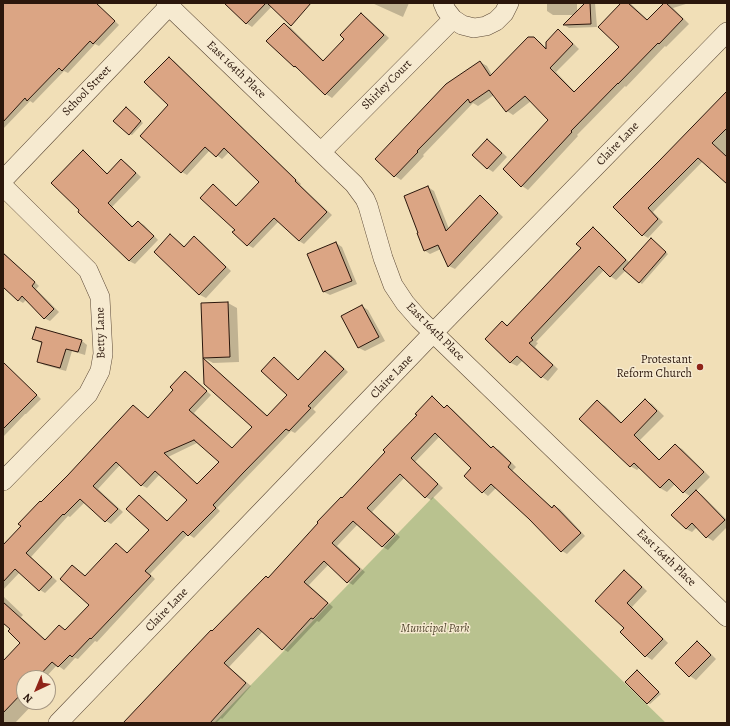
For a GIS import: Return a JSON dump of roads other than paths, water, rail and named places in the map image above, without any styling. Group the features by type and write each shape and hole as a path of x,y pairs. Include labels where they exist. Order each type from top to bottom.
{"street":[{"name":"Shirley Court","path":"321,152 448,11 462,25 474,28 486,26 496,21 504,13 509,3"},
{"name":"East 164th Place","path":"169,4 354,184 365,199 383,258 394,284 406,303 419,319 727,617"},
{"name":"School Street","path":"3,180 169,4"},
{"name":"Claire Lane","path":"58,723 434,332 727,32"},
{"name":"Betty Lane","path":"3,186 88,270 100,297 103,354 100,371 88,394 3,482"}],"place":[{"name":"Protestant Reform Church","path":"700,367"}],"park label":[{"name":"Municipal Park","path":"435,629"}]}
